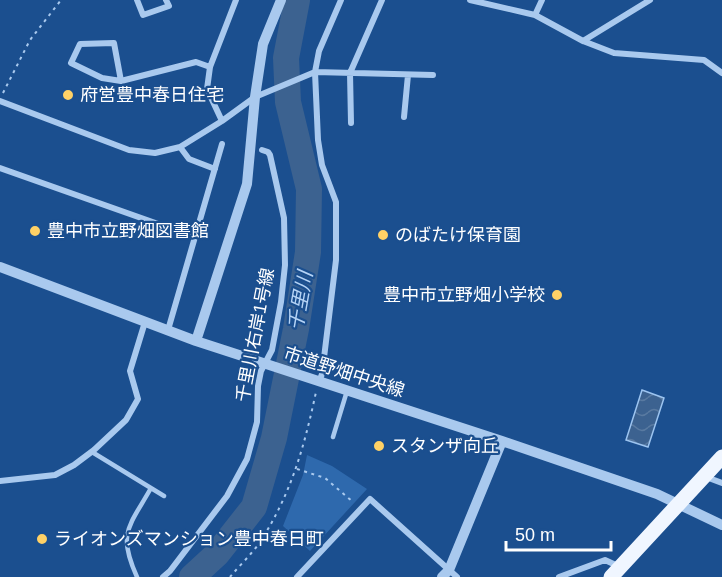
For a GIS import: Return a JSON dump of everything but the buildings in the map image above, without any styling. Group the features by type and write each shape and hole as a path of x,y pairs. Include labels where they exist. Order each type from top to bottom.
{"main road":[{"path":"616,572 722,457"}],"street":[{"path":"137,0 143,15 169,6 166,0"},
{"path":"222,121 207,89 210,67 236,0"},
{"path":"196,341 247,184 260,95 263,44 281,0"},
{"path":"317,381 322,374 336,260 336,202 322,165 318,141 315,72 319,51 341,0"},
{"path":"351,123 350,73 382,0"},
{"path":"470,0 535,15 583,41 614,53 704,60 722,73"},
{"path":"535,15 542,0"},
{"path":"583,41 650,0"},
{"path":"121,81 114,43 80,44 71,63 102,78 121,81 196,62 210,67"},
{"path":"0,100 129,150 154,153 180,147 260,95 315,72 433,75"},
{"path":"404,117 408,75"},
{"path":"168,330 222,144"},
{"path":"180,147 189,159 214,169"},
{"name":"千里川右岸1号線","path":"163,577 206,527 227,496 247,459 256,422 261,371 269,365 280,309 286,255 281,200 270,155 262,150"},
{"path":"0,168 195,237"},
{"name":"市道野畑中央線","path":"0,267 196,341 657,494 722,525"},
{"path":"0,481 55,475 92,452 126,420 138,399 130,371 146,322"},
{"path":"297,577 370,500 449,575 502,441"},
{"path":"704,476 722,483"},
{"path":"559,577 604,560 616,572"}],"lane":[{"path":"333,437 347,391"},
{"path":"92,452 164,496"},
{"path":"137,577 128,556 126,533 151,488"}],"path":[{"path":"0,100 30,40 61,0"},
{"path":"230,577 259,543 284,499 297,469 317,381"},
{"path":"297,469 325,478 361,509"}],"shaded area":[{"path":"307,455 332,466 367,489 310,551 283,526 303,475"}],"water":[{"path":"642,390 664,398 648,447 626,440"}],"waterway":[{"name":"千里川","path":"192,577 217,554 254,507 274,438 296,329 308,252 309,189 288,102 286,58 297,0"}],"place":[{"name":"府営豊中春日住宅","path":"68,95"},
{"name":"豊中市立野畑図書館","path":"35,231"},
{"name":"のばたけ保育園","path":"383,235"},
{"name":"豊中市立野畑小学校","path":"557,295"},
{"name":"スタンザ向丘","path":"379,446"},
{"name":"ライオンズマンション豊中春日町","path":"42,539"}]}
